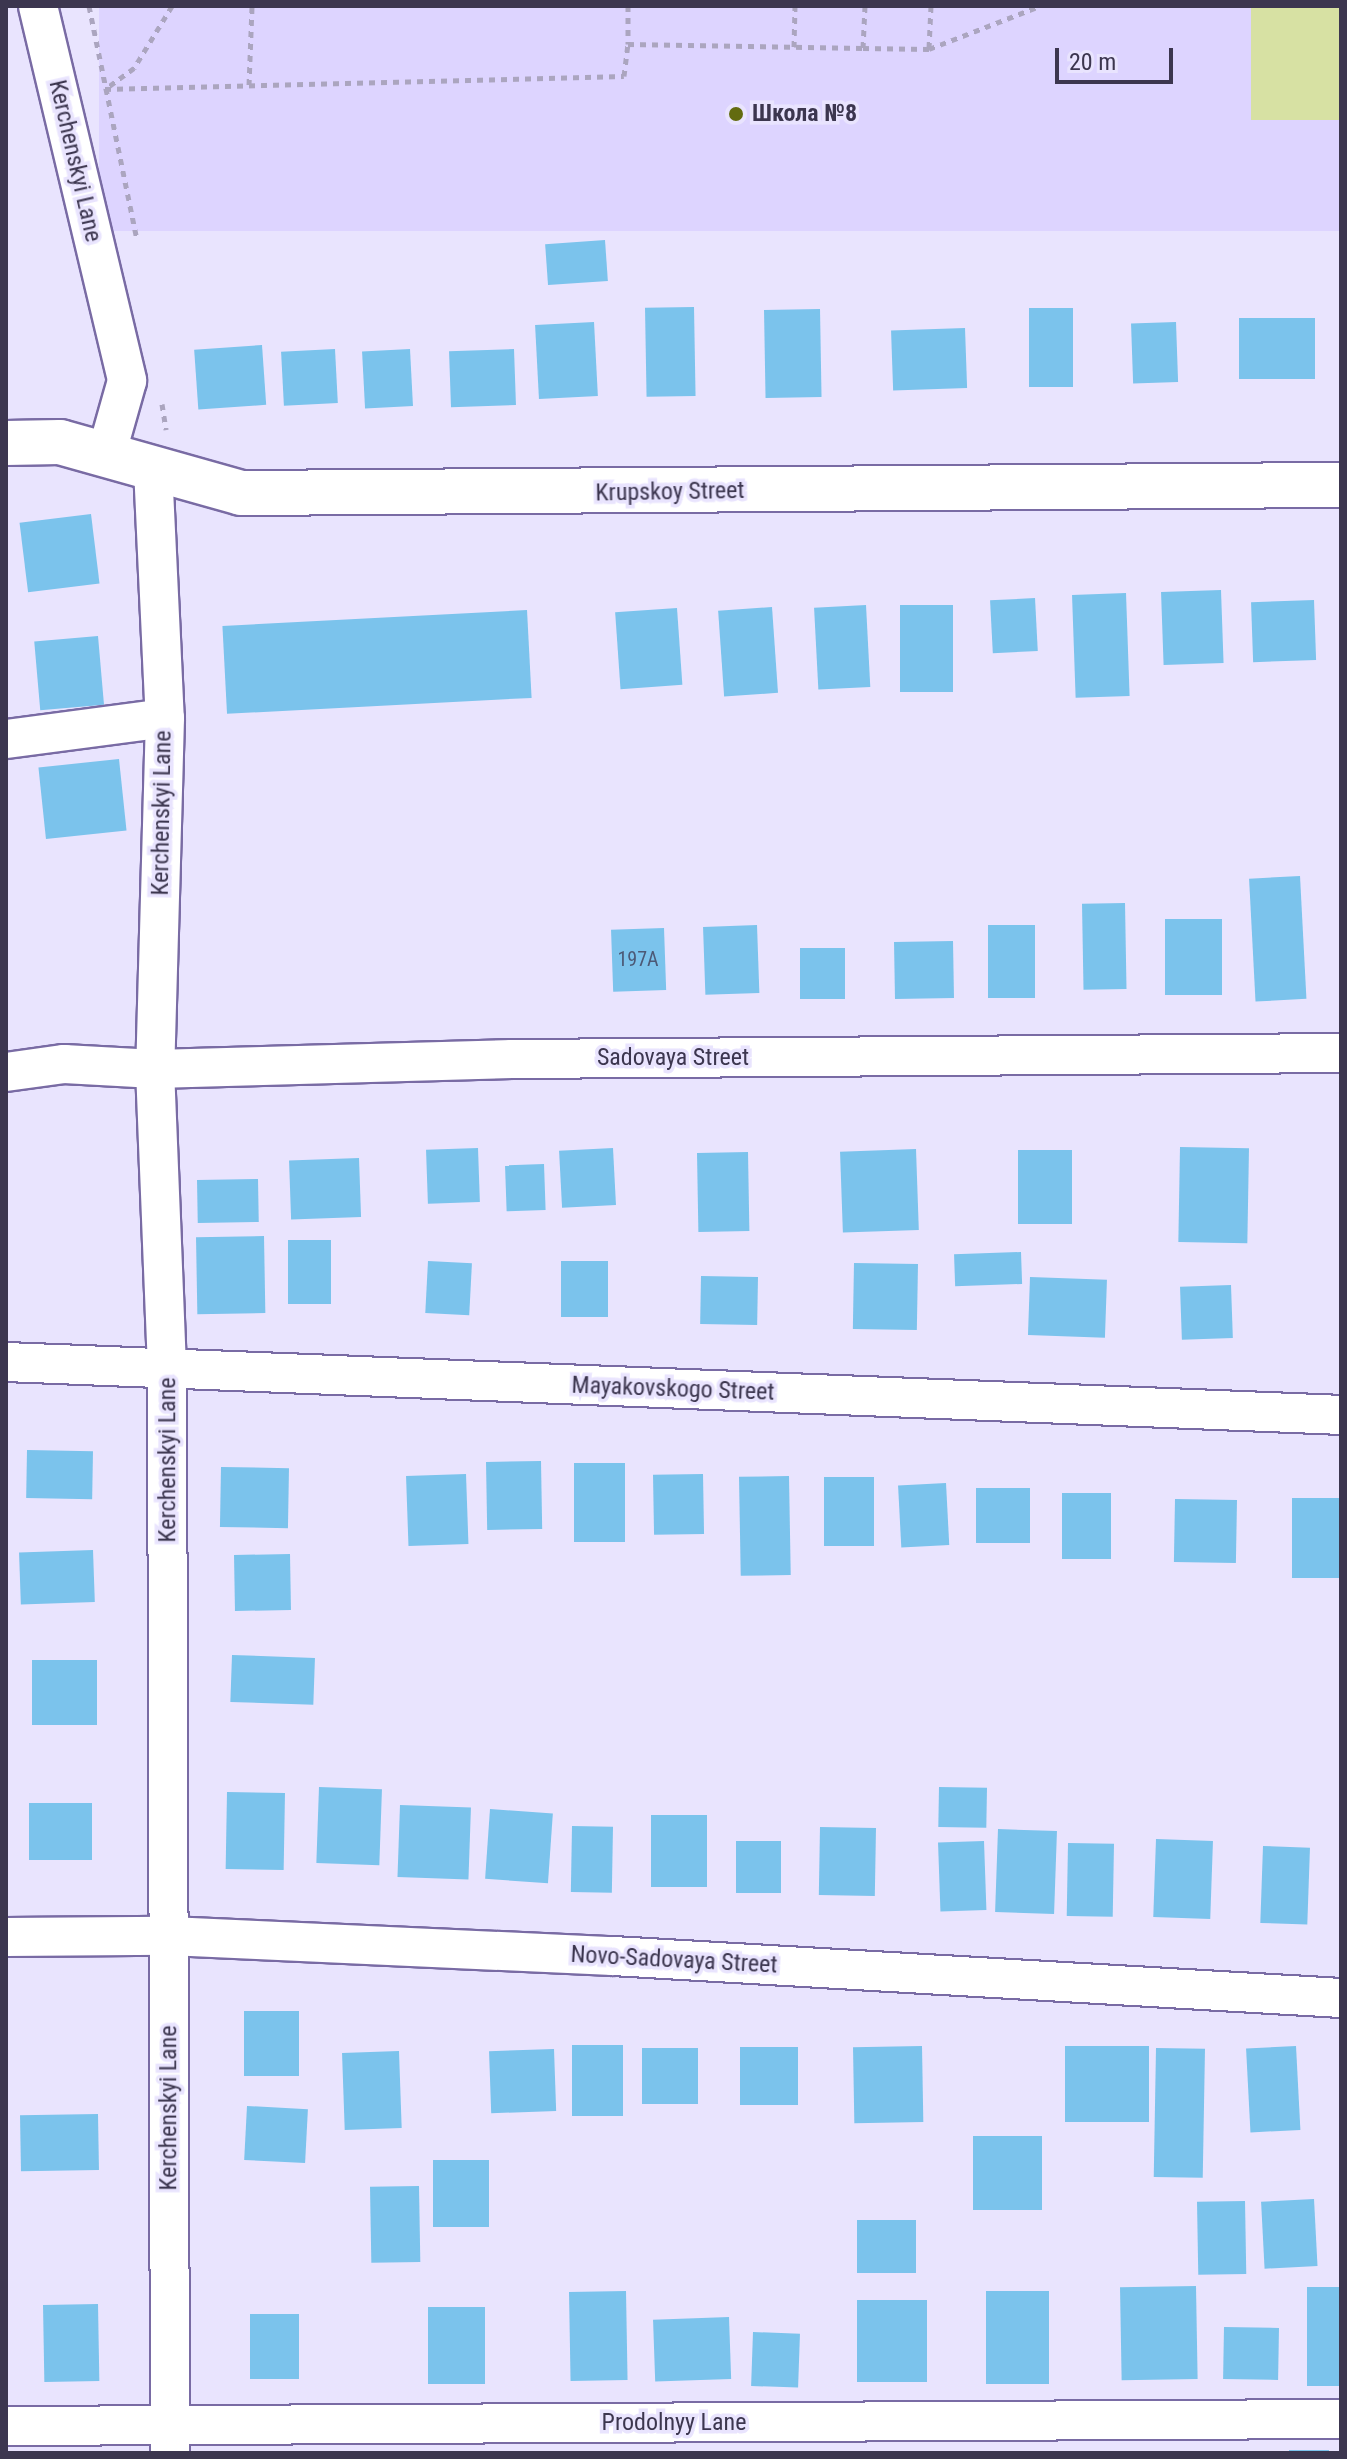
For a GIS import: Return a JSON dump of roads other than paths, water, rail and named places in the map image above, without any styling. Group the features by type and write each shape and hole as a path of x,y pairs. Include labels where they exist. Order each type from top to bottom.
{"main road":[{"name":"Krupskoy Street","path":"6,443 60,442 241,493 272,494 1341,485"}],"street":[{"name":"Kerchenskyi Lane","path":"38,6 127,381 106,455"},
{"name":"Kerchenskyi Lane","path":"153,468 165,718 155,1069 167,1370 170,2440"},
{"path":"6,739 165,718"},
{"name":"Sadovaya Street","path":"6,1072 64,1064 155,1069 512,1059 1341,1053"},
{"name":"Mayakovskogo Street","path":"6,1362 1341,1415"},
{"name":"Novo-Sadovaya Street","path":"6,1937 169,1936 613,1956 1341,1998"},
{"name":"Prodolnyy Lane","path":"6,2426 170,2440 1341,2419"}],"place":[{"name":"Школа №8","path":"736,114"}]}
